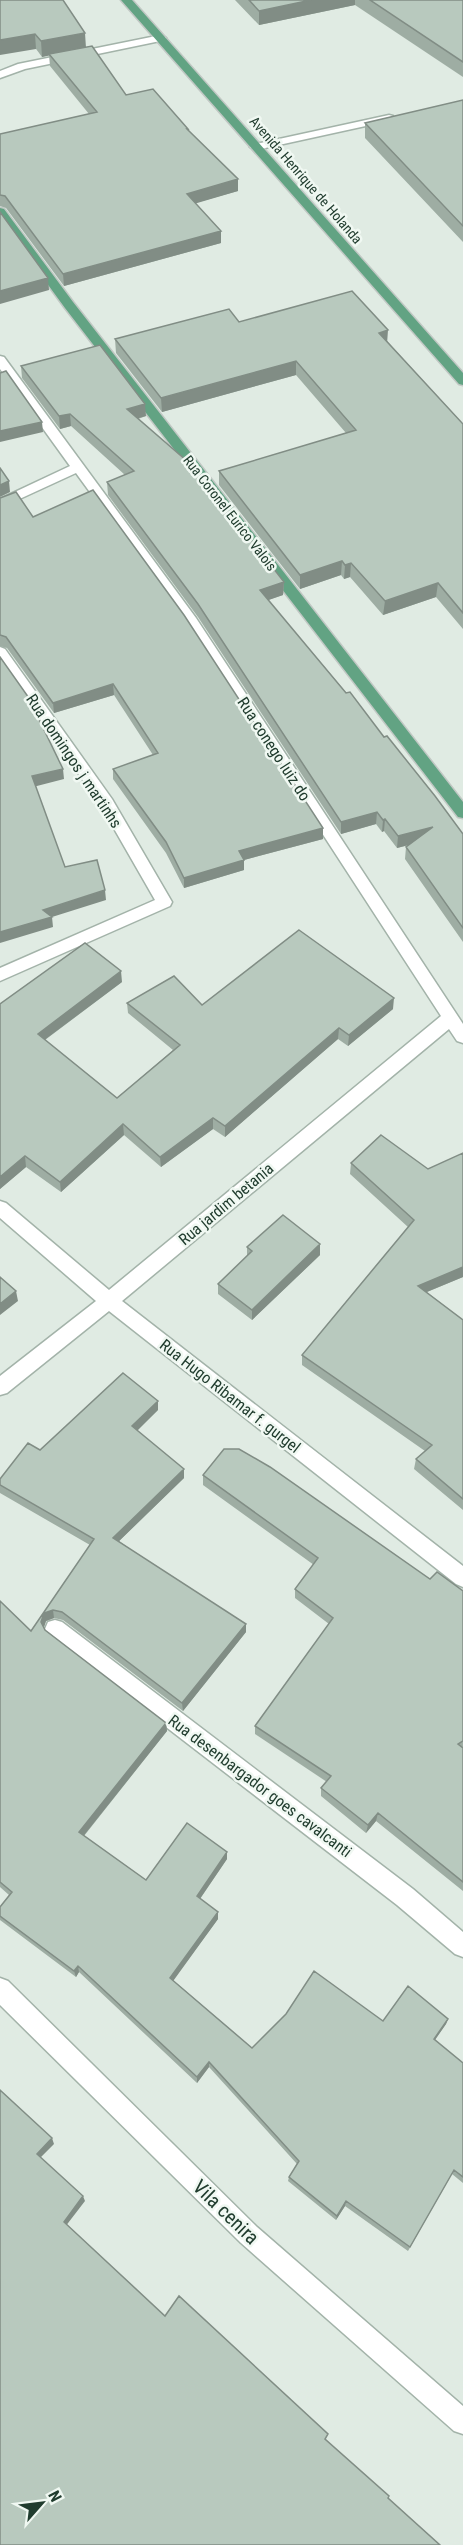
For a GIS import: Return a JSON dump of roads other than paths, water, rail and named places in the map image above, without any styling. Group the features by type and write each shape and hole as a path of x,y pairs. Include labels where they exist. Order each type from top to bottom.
{"main road":[{"name":"Avenida Henrique de Holanda","path":"126,0 463,381"},
{"name":"Rua Coronel Eurico Valois","path":"0,211 69,305 463,813"}],"street":[{"path":"0,75 22,66 161,38"},
{"path":"256,147 398,116"},
{"name":"Rua conego luiz do","path":"0,360 76,468 191,621 463,1038"},
{"path":"0,504 76,468"},
{"name":"Rua domingos j martinhs","path":"0,652 106,803 164,902 0,975"},
{"name":"Rua jardim betania","path":"0,1387 109,1301 449,1019"},
{"name":"Rua Hugo Ribamar f. gurgel","path":"0,1208 109,1301 463,1578"},
{"name":"Rua desenbargador goes cavalcanti","path":"56,1629 405,1897 463,1946"},
{"name":"Vila cenira","path":"0,1989 249,2235 463,2422"}]}
